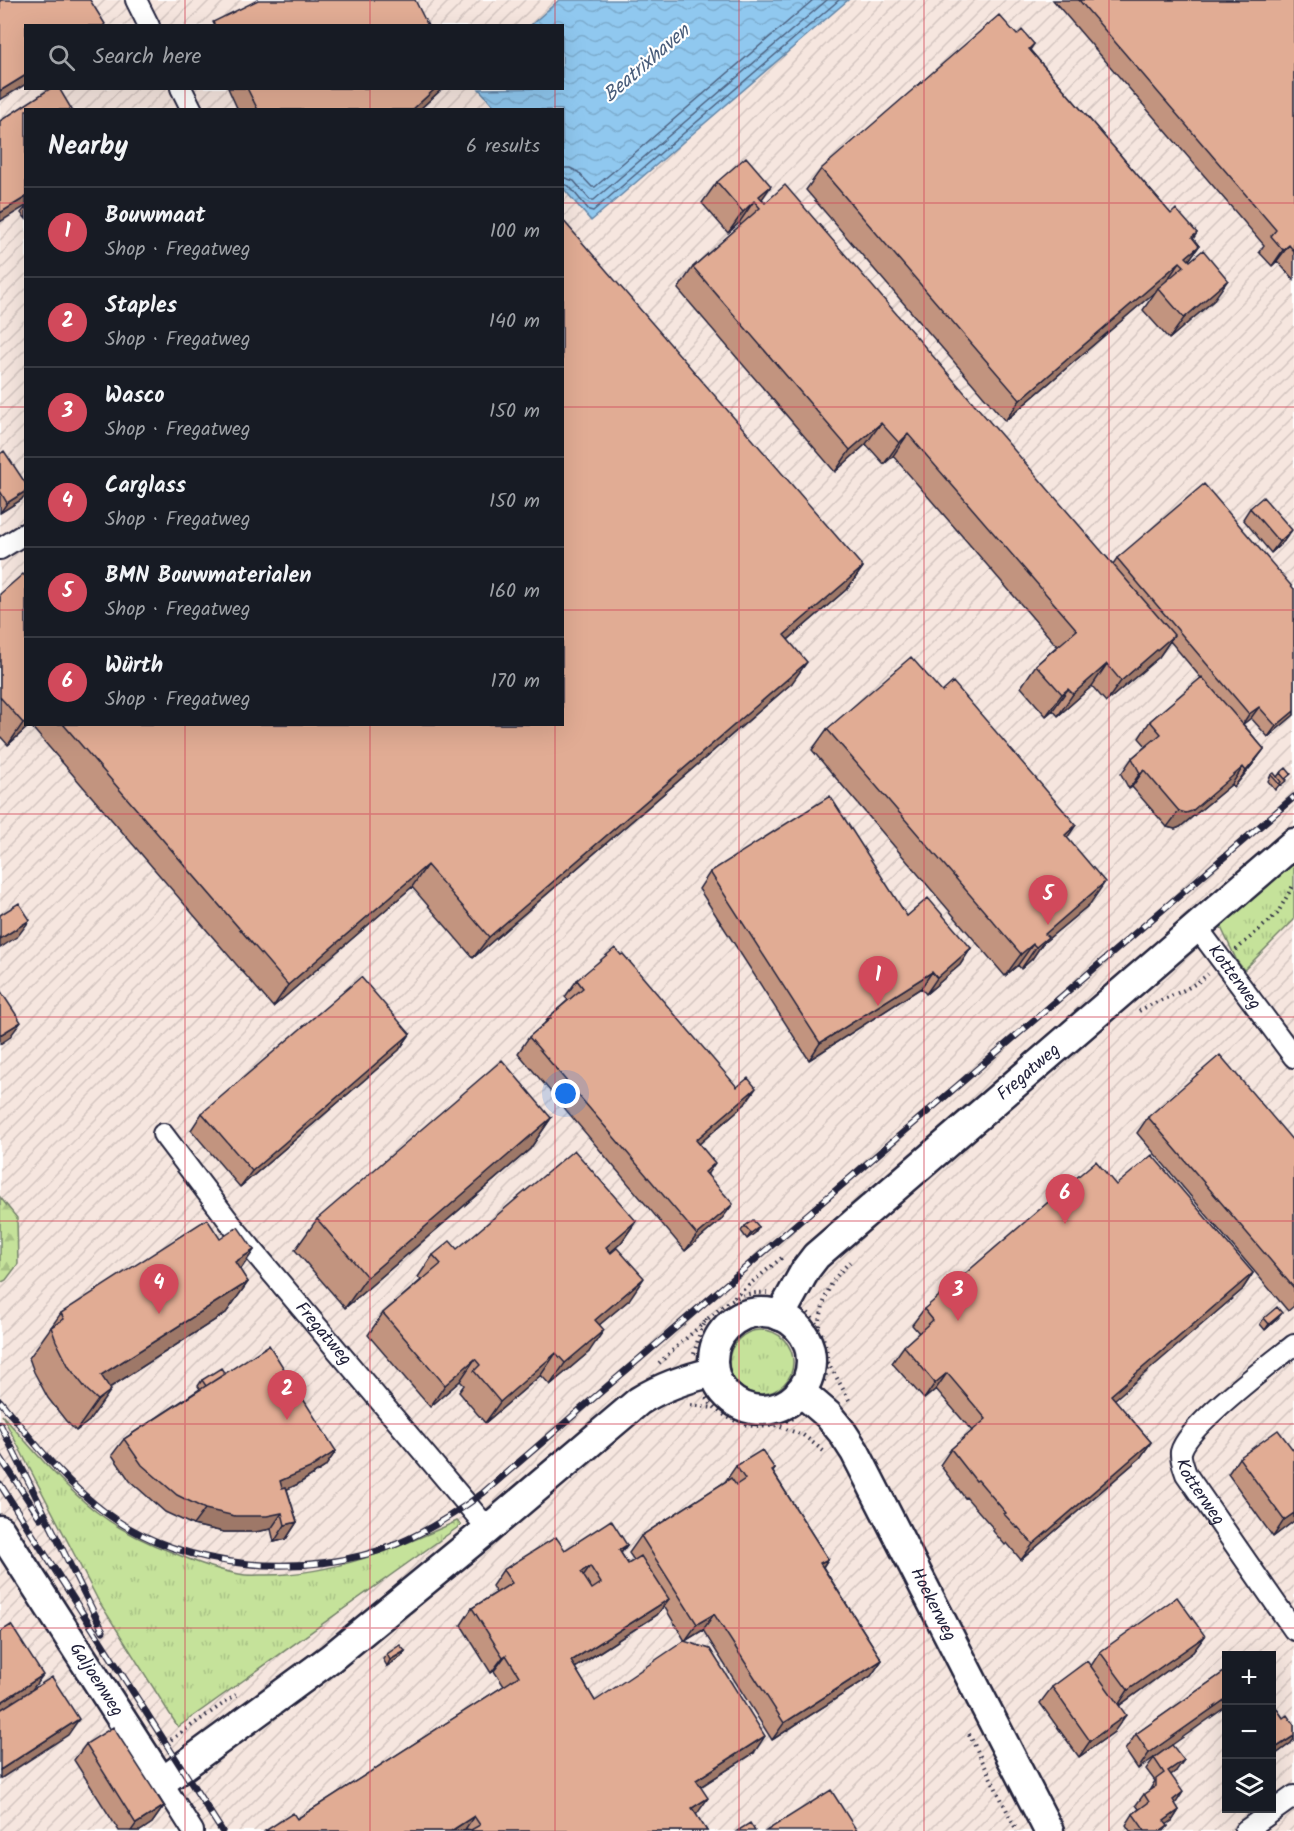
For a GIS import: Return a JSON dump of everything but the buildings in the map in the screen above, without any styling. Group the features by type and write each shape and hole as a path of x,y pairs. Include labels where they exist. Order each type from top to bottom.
{"street":[{"path":"136,0 148,24"},
{"path":"182,90 191,108"},
{"path":"0,549 24,534"},
{"name":"Fregatweg","path":"784,1307 816,1256 1294,843"},
{"name":"Kotterweg","path":"1196,926 1294,1057"},
{"name":"Fregatweg","path":"163,1134 234,1228 488,1529"},
{"path":"784,1307 790,1321 799,1329 809,1348 811,1359 806,1381 806,1396 776,1407 756,1409 747,1407 729,1397 705,1374 723,1331 730,1323 749,1313 784,1307"},
{"name":"Kotterweg","path":"1294,1345 1204,1419 1189,1436 1181,1453 1186,1474 1294,1630"},
{"path":"162,1782 331,1658 639,1401 659,1389 705,1374"},
{"name":"Hoekerweg","path":"806,1396 828,1414 855,1452 1049,1831"},
{"name":"Galjoenweg","path":"0,1530 193,1831"},
{"path":"1245,1831 1294,1796"}],"path":[{"path":"1138,1012 1156,1001 1196,985 1277,914 1294,884"},
{"path":"731,1299 754,1293 766,1293 784,1307 800,1306 819,1326 828,1361 823,1383 806,1396 802,1412 789,1420 774,1425 750,1425 727,1418 714,1408 703,1393 705,1374 694,1353 700,1332 707,1319 718,1308 785,1255"},
{"path":"819,1326 824,1301 832,1281 856,1256"},
{"path":"774,1425 803,1435 827,1454"},
{"path":"965,1725 1017,1831"}],"shaded area":[{"name":"Beatrixhaven","path":"0,0 1294,0 1294,1831 0,1831"}],"green space":[{"path":"1294,856 1294,920 1244,970 1237,961 1218,921"},
{"path":"0,1197 17,1218 18,1264 6,1280 0,1283"},
{"path":"761,1330 779,1336 787,1344 793,1362 787,1380 779,1388 761,1394 743,1388 735,1380 729,1362 735,1344 743,1336"},
{"path":"2,1415 58,1477 103,1517 153,1545 198,1563 230,1572 266,1575 316,1570 365,1558 457,1521 461,1525 178,1727 98,1600"}],"water":[{"path":"559,0 848,0 591,221 564,189 564,108 496,108 480,90 564,90 564,24 532,24"}],"railway":[{"path":"0,1401 50,1460 91,1501 137,1532 172,1547 209,1558 247,1564 286,1565 325,1562 362,1555 408,1539 442,1521 483,1493 1294,797"},
{"path":"0,1424 103,1631"},
{"path":"0,1457 40,1518"},
{"path":"0,1484 222,1831"}],"place":[{"name":"BMN Bouwmaterialen","path":"1048,925"},
{"name":"Bouwmaat","path":"878,1006"},
{"name":"Würth","path":"1065,1224"},
{"name":"Carglass","path":"159,1314"},
{"name":"Wasco","path":"958,1321"},
{"name":"Staples","path":"287,1420"}]}
